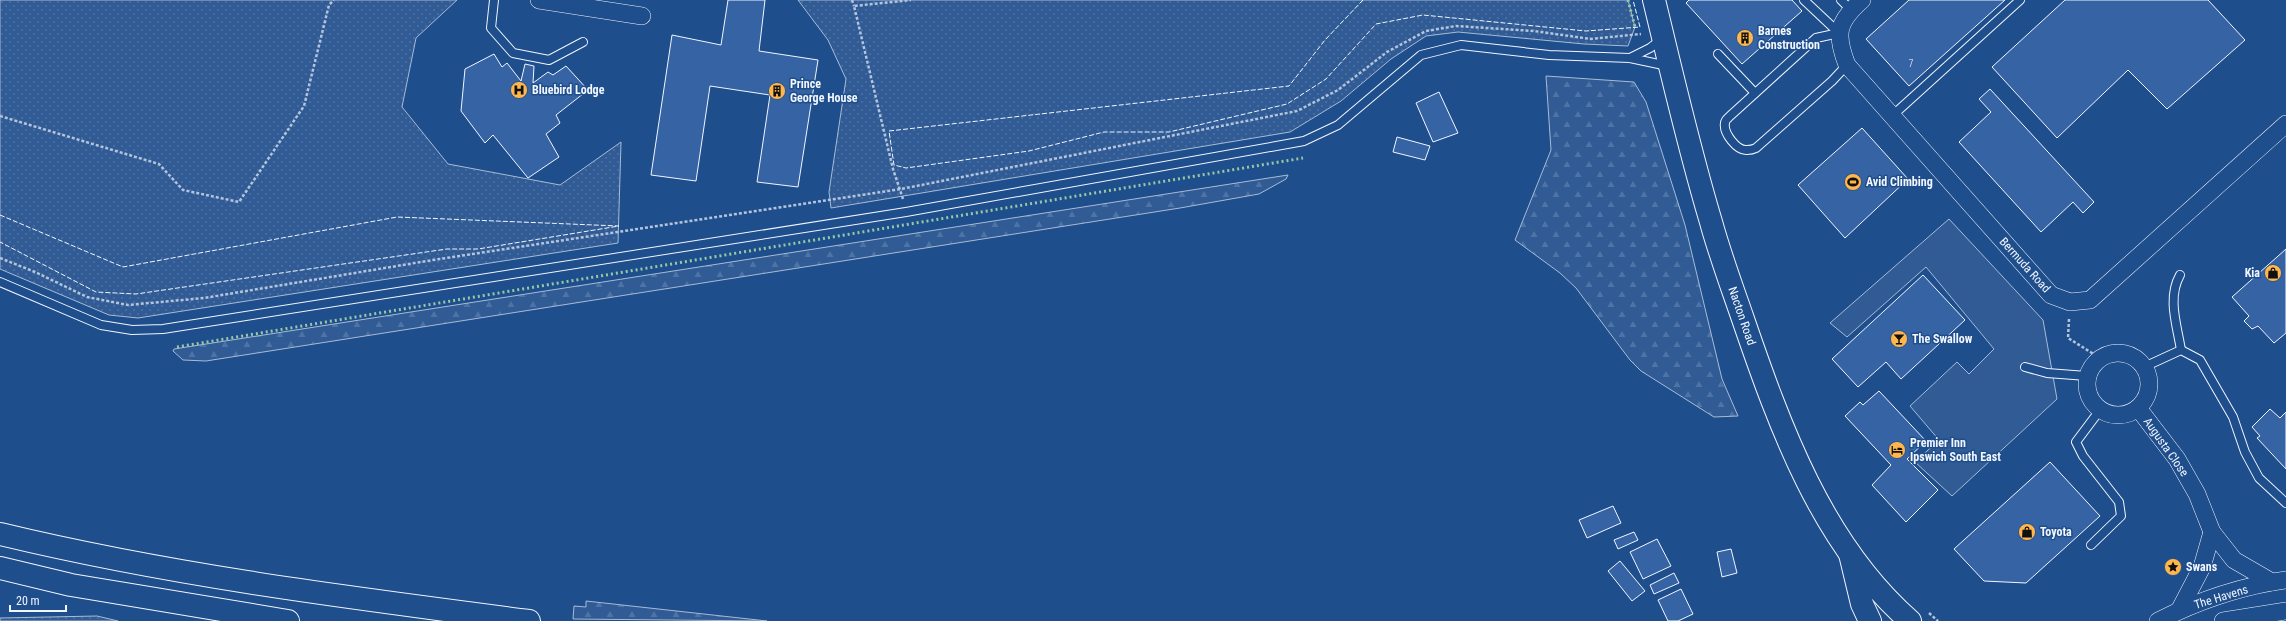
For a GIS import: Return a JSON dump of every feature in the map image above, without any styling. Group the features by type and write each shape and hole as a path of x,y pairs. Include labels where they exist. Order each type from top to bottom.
{"main road":[{"name":"Nacton Road","path":"1654,0 1655,35 1670,66 1710,222 1768,394 1804,475 1850,554 1895,613 1910,621"},
{"path":"0,534 67,550 324,595 529,621"},
{"path":"1850,554 1862,604 1870,621"},
{"path":"0,568 71,585 288,621"}],"street":[{"path":"543,0 642,16"},
{"path":"1839,33 1841,24 1851,3"},
{"name":"Bermuda Road","path":"1839,33 1840,46 1847,65 2051,295 2070,302 2090,300 2286,124"},
{"path":"2100,410 2088,394 2088,376 2090,369 2100,358 2109,354 2124,354 2137,360 2144,367"},
{"name":"Augusta Close","path":"2100,410 2109,414 2120,415 2130,413 2138,408 2148,393 2148,380 2144,367"},
{"name":"Augusta Close","path":"2138,408 2178,459 2197,494 2212,532 2234,560 2279,581"},
{"path":"2180,609 2202,567 2212,532"},
{"name":"The Havens","path":"2158,621 2180,609 2222,594 2279,581"},
{"name":"The Havens","path":"2223,621 2286,611"}],"lane":[{"path":"494,0 491,28 513,53 550,60 583,42"},
{"path":"1804,0 1839,33"},
{"path":"1892,116 2020,0"},
{"path":"1839,33 1816,38 1755,93 1724,124 1725,129 1734,144 1747,150 1756,148 1832,81 1847,65"},
{"path":"1630,58 1650,48 1655,35"},
{"path":"0,282 101,325 132,330 163,329 906,212 1304,141 1338,125 1422,55 1461,45 1549,55 1630,58 1670,66"},
{"path":"1718,54 1755,93"},
{"path":"2180,275 2175,284 2173,301 2181,350"},
{"path":"2144,367 2181,350"},
{"path":"2181,350 2200,360 2233,418 2245,452 2259,478 2286,503"},
{"path":"2025,367 2047,373 2088,376"},
{"path":"2091,545 2121,516 2119,502 2083,456 2076,442 2100,410"}],"path":[{"path":"0,116 159,164 183,190 239,202 304,106 329,5 334,0"},
{"path":"852,0 893,169 900,188 906,212"},
{"path":"854,6 911,0"},
{"path":"0,258 35,272 87,297 128,306 204,298 440,259 900,188 1297,111 1338,90 1387,52 1426,30 1456,26 1534,32 1591,39 1655,35"},
{"path":"2070,302 2068,338 2100,358"}],"green space":[{"path":"0,0 457,0 416,38 402,107 448,164 560,185 621,142 618,243 138,318 109,315 0,269"},
{"path":"798,0 1628,0 1635,27 1628,46 1584,44 1458,32 1426,36 1391,59 1341,101 1290,132 831,208 829,192 846,79 828,40"},
{"path":"1546,76 1634,82 1646,102 1685,225 1722,379 1738,416 1714,417 1641,371 1630,360 1576,288 1560,273 1515,240 1551,150"},
{"path":"1288,175 1286,179 1259,194 1180,208 206,361 183,360 173,351 174,349"},
{"path":"586,601 767,621 573,619 574,606 586,607"},
{"path":"97,616 118,621 0,621 0,618"}],"shaded area":[{"path":"1949,219 2043,320 2057,399 1952,496 1915,462 1939,440 1910,406 1957,362 1969,374 1994,349 1926,267 1847,337 1830,323"}],"building":[{"name":"Prince George House","path":"728,0 765,0 759,51 818,60 798,187 757,182 770,95 710,86 696,181 651,175 672,35 721,45"},
{"name":"Barnes Construction","path":"1689,0 1792,0 1802,11 1742,64 1686,3"},
{"path":"1909,0 2005,0 1909,86 1866,39"},
{"path":"2065,0 2208,0 2245,40 2167,109 2128,70 2057,138 1992,67"},
{"path":"494,54 502,67 507,63 521,81 525,64 534,66 533,83 548,72 553,75 566,66 588,90 556,115 560,123 546,134 559,157 528,178 493,135 485,143 461,111 465,69"},
{"path":"1990,89 2094,202 2083,213 2073,202 2041,232 1959,142 1991,112 1979,99"},
{"path":"1439,92 1458,133 1433,142 1416,103"},
{"name":"Avid Climbing","path":"1862,128 1908,179 1845,238 1798,185"},
{"path":"1397,137 1430,146 1425,160 1393,152"},
{"name":"Kia","path":"2286,249 2286,333 2274,343 2258,326 2252,329 2244,321 2249,316 2232,297"},
{"name":"The Swallow","path":"1923,275 1965,320 1901,379 1886,362 1858,387 1832,359"},
{"name":"Premier Inn Ipswich South East","path":"1879,391 1926,441 1907,459 1938,490 1906,522 1872,485 1891,465 1845,416 1860,402 1863,405"},
{"path":"2270,409 2280,418 2286,412 2286,469 2257,438 2260,436 2252,427"},
{"name":"Toyota","path":"2050,462 2100,516 2026,583 1984,581 1954,549"},
{"path":"1613,506 1621,523 1587,538 1579,520"},
{"path":"1634,532 1638,540 1618,549 1614,540"},
{"path":"1657,539 1671,566 1643,579 1630,552"},
{"path":"1731,549 1737,573 1722,577 1717,552"},
{"path":"1620,561 1645,591 1632,601 1608,571"},
{"path":"1674,573 1679,583 1654,594 1650,585"},
{"path":"1681,589 1693,614 1678,621 1668,621 1658,600"}],"hedge":[{"path":"1628,0 1635,27"},
{"path":"177,347 1303,158"}],"fence":[{"path":"1363,0 1325,40 1289,86 889,131 894,165 906,168 1029,151 1104,132 1169,132 1287,104 1326,79 1376,24 1423,15 1586,31 1640,27 1633,0"},
{"path":"0,215 123,267 397,217 619,226 478,249 447,249 136,294 96,292 0,242"}],"place":[{"name":"Barnes Construction","path":"1745,38"},
{"name":"Bluebird Lodge","path":"519,90"},
{"name":"Prince George House","path":"777,91"},
{"name":"Avid Climbing","path":"1853,182"},
{"name":"Kia","path":"2273,273"},
{"name":"The Swallow","path":"1899,339"},
{"name":"Premier Inn Ipswich South East","path":"1897,450"},
{"name":"Toyota","path":"2027,532"},
{"name":"Swans","path":"2173,567"}]}
